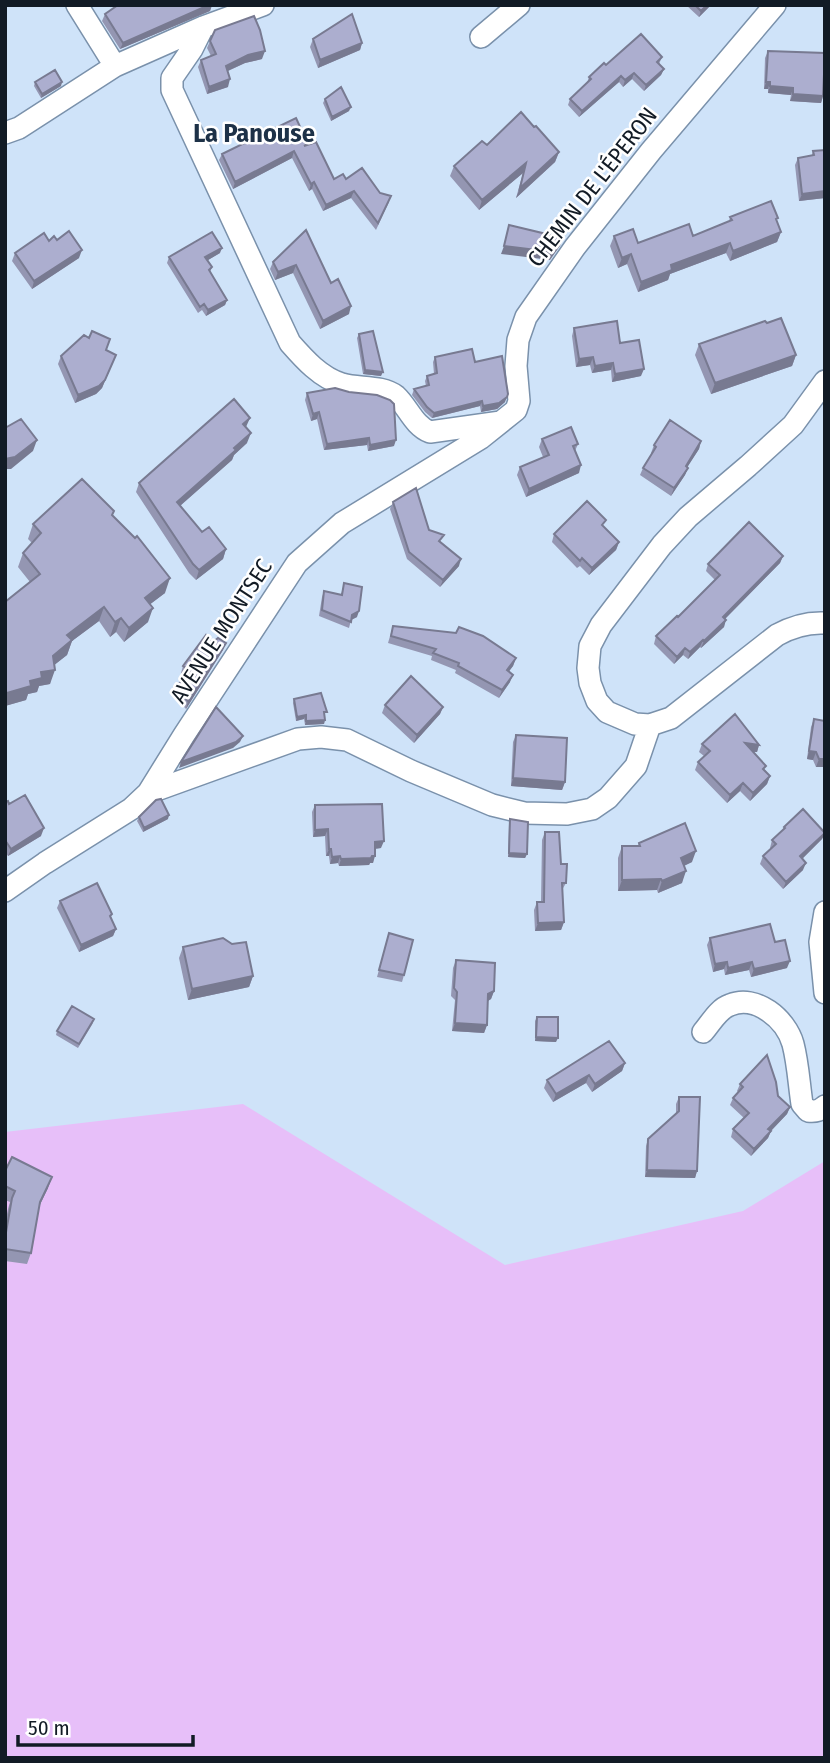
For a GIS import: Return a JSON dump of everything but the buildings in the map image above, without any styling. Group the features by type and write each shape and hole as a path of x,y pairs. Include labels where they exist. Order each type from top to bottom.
{"street":[{"path":"77,5 115,66"},
{"path":"5,133 19,128 115,66 203,27 263,5"},
{"path":"481,37 519,5"},
{"name":"CHEMIN DE L'ÉPERON","path":"503,421 516,410 519,401 516,366 518,340 527,317 575,247 643,161 775,5"},
{"path":"203,27 172,78 172,90 290,343 322,374 341,384 395,395 423,429 430,432 503,421"},
{"path":"825,380 793,425 688,517 662,545 601,625 590,646 590,683 597,701 607,712 635,724 650,725 671,718 789,628 810,622 825,623"},
{"name":"AVENUE MONTSEC","path":"5,891 131,809 148,793 297,563 342,523 481,438 503,421"},
{"path":"148,793 298,739 321,737 347,740 411,771 492,805 524,813 567,814 592,808 608,798 636,766 650,725"},
{"path":"825,912 820,942 825,993"},
{"path":"703,1032 721,1009 731,1004 751,1003 768,1010 783,1024 793,1042 802,1104 812,1112 825,1106"}],"shaded area":[{"path":"243,1104 505,1265 743,1211 825,1161 825,1758 5,1758 5,1132"}],"district":[{"name":"La Panouse","path":"254,133"}]}
